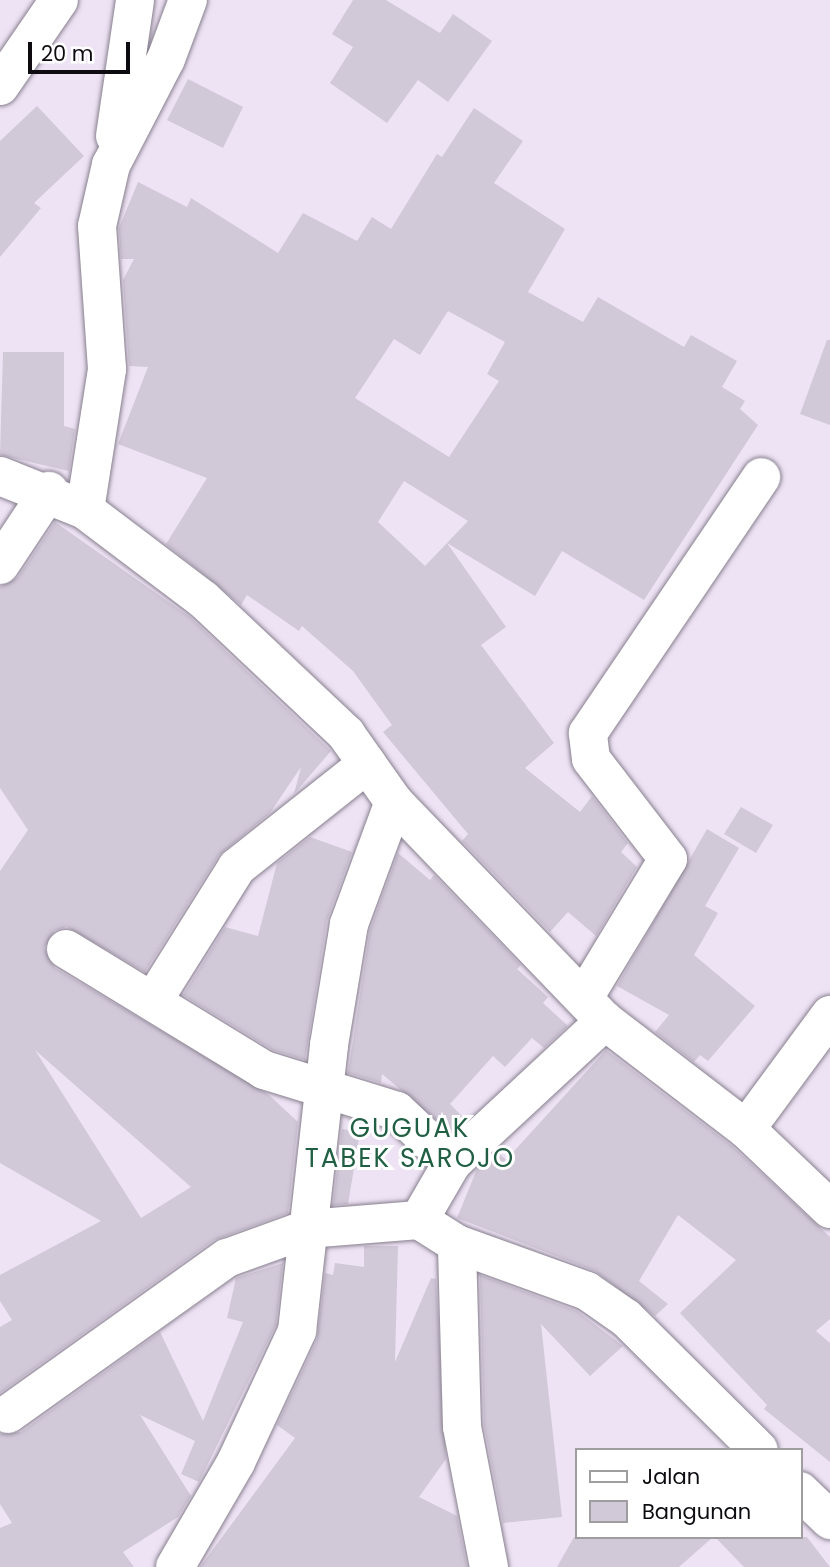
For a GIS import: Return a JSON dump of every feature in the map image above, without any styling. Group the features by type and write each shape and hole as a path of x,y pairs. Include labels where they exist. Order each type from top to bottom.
{"street":[{"path":"0,86 59,0"},
{"path":"85,510 107,369 97,226 111,165 135,0"},
{"path":"111,165 188,0"},
{"path":"0,476 49,491 85,510 204,600 346,734 394,802 595,1009 746,1129 830,1209"},
{"path":"419,1220 452,1163 595,1009 668,859 591,759 588,733 761,477"},
{"path":"0,565 49,491"},
{"path":"153,1001 237,867 367,764"},
{"path":"175,1567 236,1462 297,1331 307,1229 327,1094 328,1045 349,925 394,802"},
{"path":"66,949 264,1070 327,1094 373,1099 397,1111 452,1163"},
{"path":"746,1129 830,1015"},
{"path":"8,1414 227,1258 307,1229 419,1220 457,1244 550,1275 626,1318 757,1448"},
{"path":"457,1244 462,1427 489,1567"},
{"path":"802,1493 830,1520"}],"building":[{"path":"353,0 386,0 440,33 453,14 492,41 448,102 418,80 387,123 330,83 353,47 332,34"},
{"path":"188,79 243,107 223,148 167,120"},
{"path":"37,106 84,156 34,203 41,208 0,257 0,141"},
{"path":"474,108 523,141 494,183 565,229 528,292 583,322 598,297 684,347 691,335 737,361 722,387 745,401 740,409 758,425 644,600 562,551 535,596 447,543 506,627 481,645 554,743 525,768 580,812 592,796 628,843 621,852 637,867 596,936 568,912 550,932 462,841 468,834 383,732 392,725 353,671 302,626 299,631 247,595 241,605 166,544 207,478 118,444 148,367 129,366 123,280 134,259 121,259 119,228 138,182 187,207 191,198 278,253 303,213 357,241 372,217 391,229 437,154 442,157","holes":["448,311 505,342 487,374 499,381 449,457 355,398 394,339 420,355","404,481 468,521 425,566 378,522"]},
{"path":"827,340 830,340 830,425 800,414"},
{"path":"3,352 64,352 64,426 75,429 69,471 0,455"},
{"path":"55,522 190,617 331,751 294,794 301,767 270,813 219,855 145,972 67,927 55,930 44,948 55,968 268,1094 298,1122 288,1213 214,1240 0,1393 0,1327 12,1320 0,1301 0,1275 101,1221 0,1163 0,871 28,830 0,788 0,587 18,577","holes":["35,1050 191,1187 141,1218"]},
{"path":"741,807 773,825 756,853 724,834"},
{"path":"707,829 739,848 705,906 718,913 694,955 755,1006 708,1061 700,1055 694,1062 655,1032 669,1015 617,986"},
{"path":"310,837 352,852 327,920 305,1060 273,1050 183,995 225,927 258,936 277,863"},
{"path":"398,853 430,880 434,875 521,965 517,969 548,997 543,1003 568,1026 544,1048 532,1038 505,1067 493,1056 450,1104 466,1120 452,1133 382,1074 381,1083 348,1073 370,930"},
{"path":"606,1050 732,1146 830,1237 830,1319 816,1331 830,1343 830,1462 764,1409 767,1405 680,1313 736,1260 678,1215 639,1281 668,1304 655,1316 595,1271 457,1218 477,1169 497,1151 506,1160"},
{"path":"342,1129 360,1132 348,1204 333,1205"},
{"path":"364,1246 398,1246 395,1362 431,1278 436,1279 446,1459 419,1497 457,1516 467,1567 200,1567 295,1438 277,1425 317,1340 325,1273 333,1275 335,1263 364,1267"},
{"path":"283,1263 276,1325 199,1482 181,1474 195,1441 140,1415 191,1496 178,1517 123,1552 134,1567 0,1567 0,1528 12,1523 0,1504 0,1434 21,1432 160,1332 203,1421 243,1322 227,1318 236,1278"},
{"path":"480,1275 577,1311 623,1346 590,1376 541,1324 562,1517 503,1523 484,1425"},
{"path":"574,1537 711,1539 679,1567 557,1567"},
{"path":"807,1537 830,1567 744,1567 717,1539"}],"district":[{"name":"GUGUAK TABEK SAROJO","path":"410,1144"}]}
